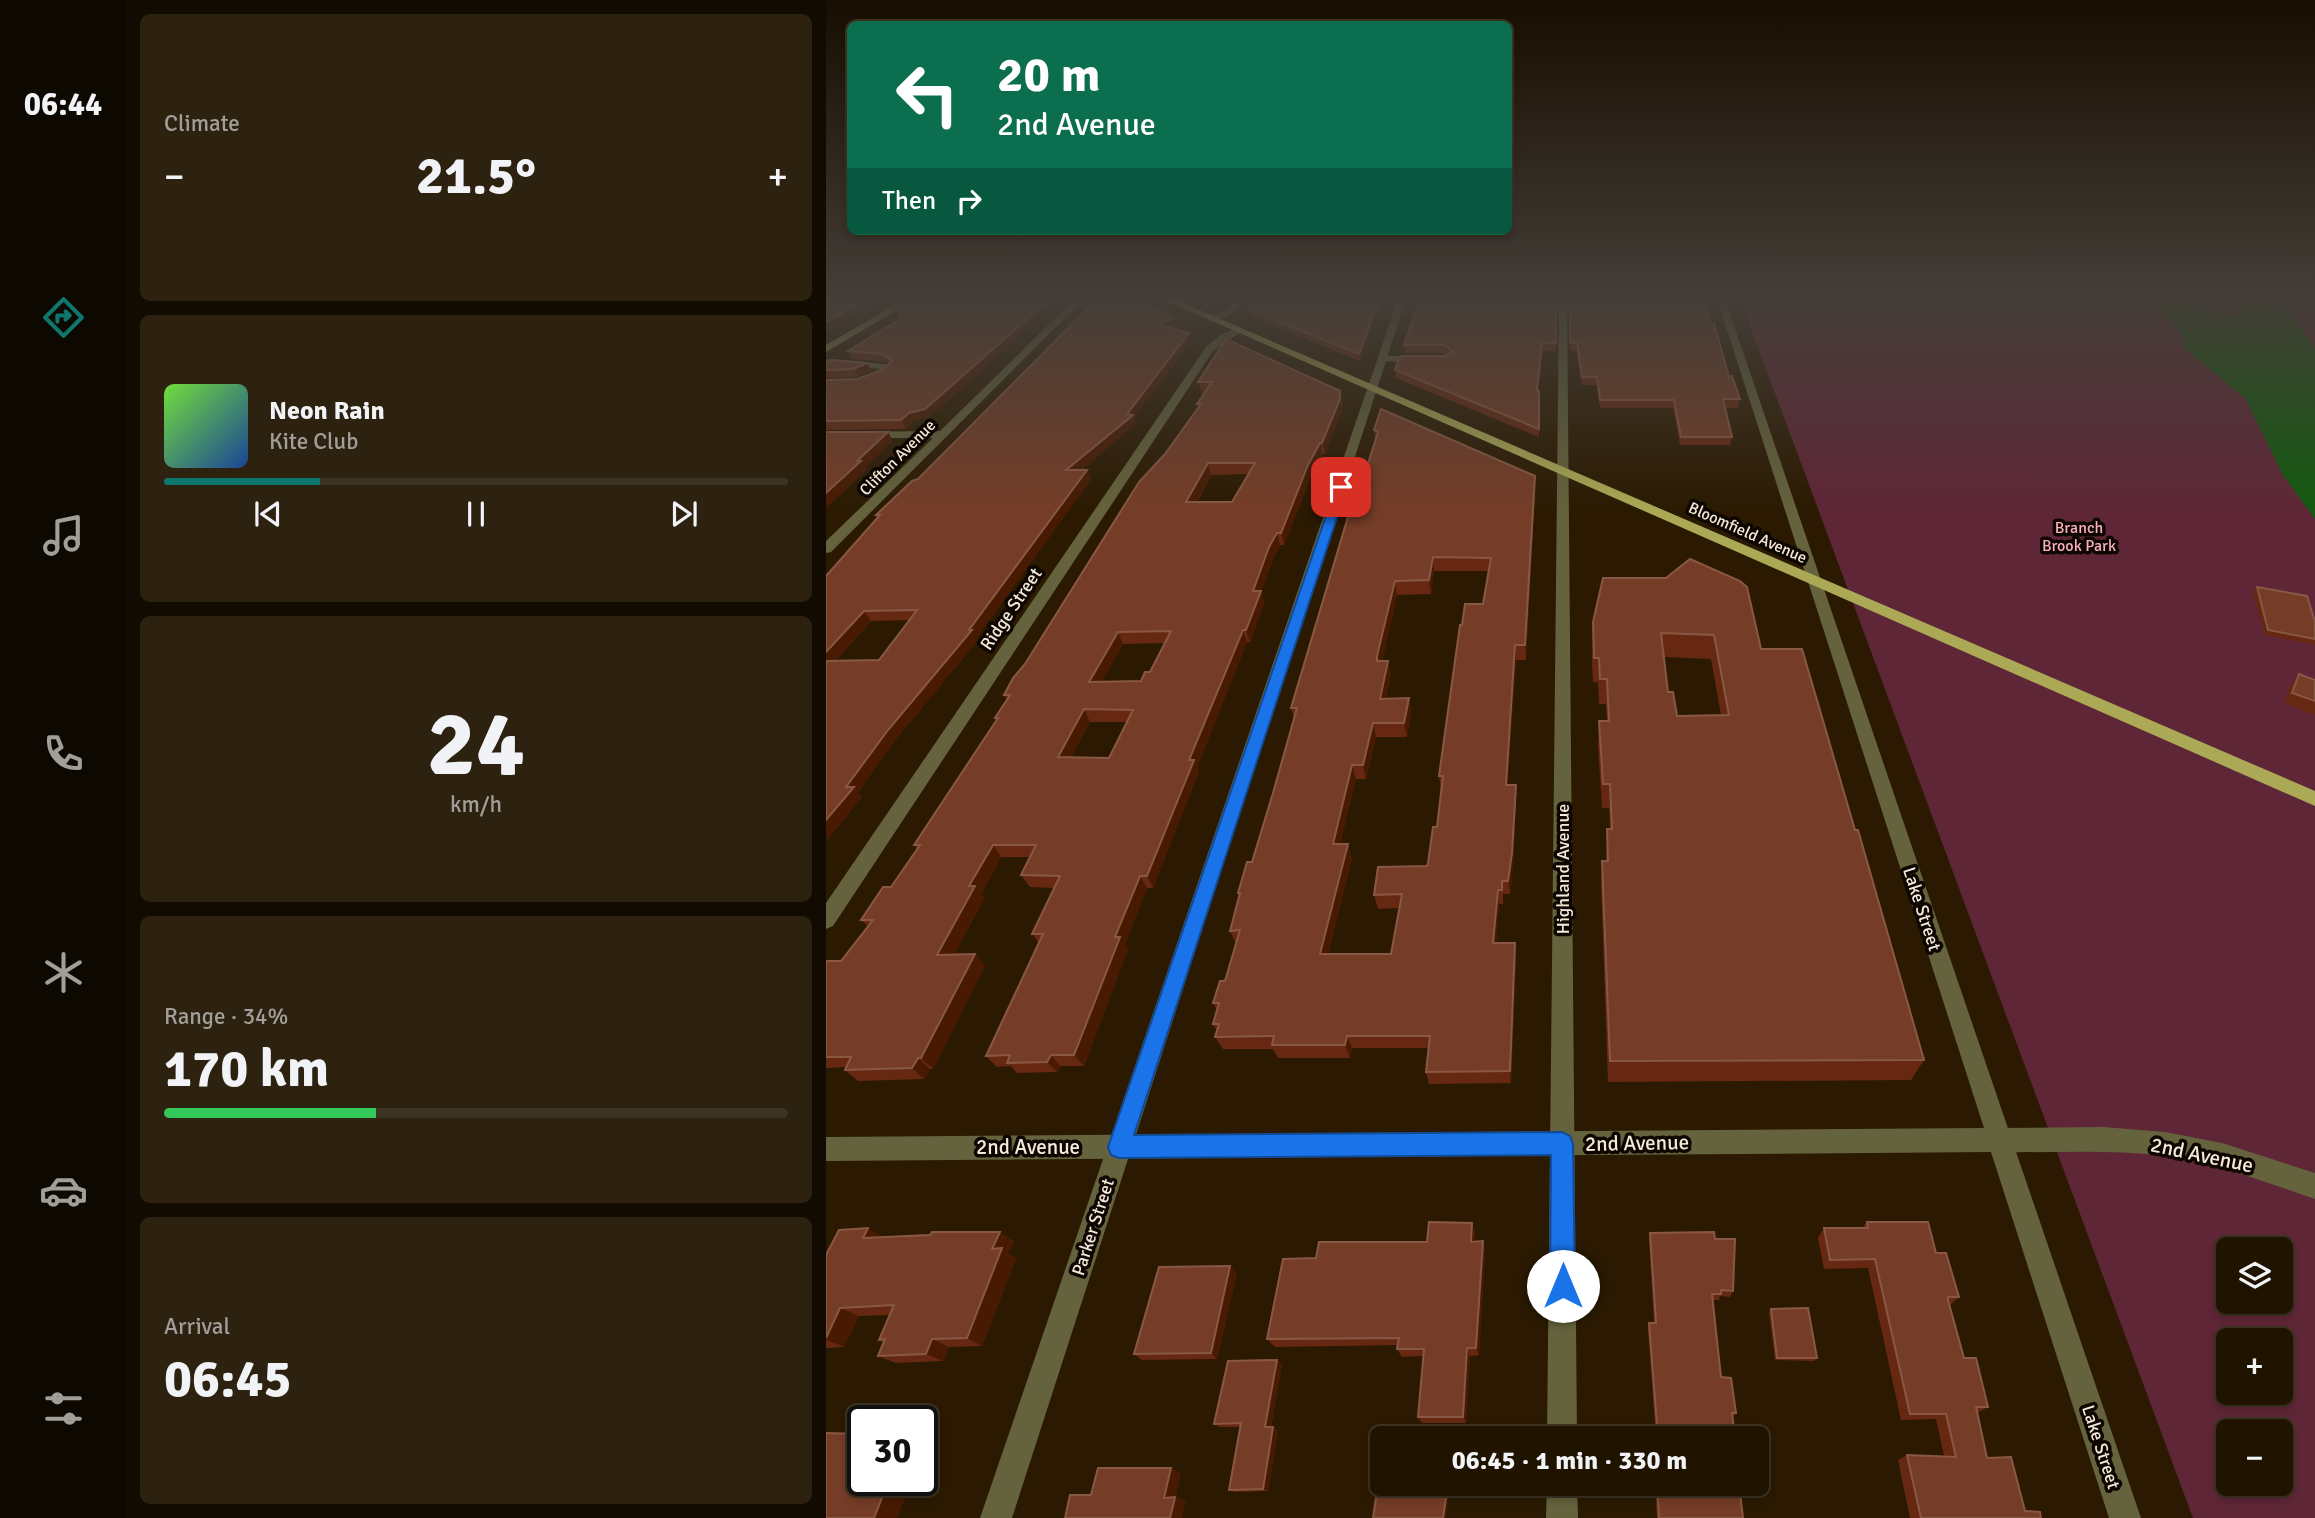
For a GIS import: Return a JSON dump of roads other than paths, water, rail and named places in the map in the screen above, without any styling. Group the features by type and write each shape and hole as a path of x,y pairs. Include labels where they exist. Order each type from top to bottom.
{"main road":[{"name":"Bloomfield Avenue","path":"1326,370 2315,799"}],"street":[{"name":"Clifton Avenue","path":"826,549 1008,370"},
{"name":"Ridge Street","path":"826,919 1195,370"},
{"name":"Parker Street","path":"996,1518 1379,370"},
{"name":"Highland Avenue","path":"1563,370 1563,1426"},
{"name":"Lake Street","path":"1744,370 2125,1518"},
{"path":"826,435 942,434"},
{"name":"2nd Avenue","path":"826,1149 2110,1140 2166,1144 2233,1159 2315,1186"},
{"path":"1562,1496 1562,1518"}],"lane":[{"path":"868,382 887,370"}],"park label":[{"name":"Branch Brook Park","path":"2079,536"}]}
